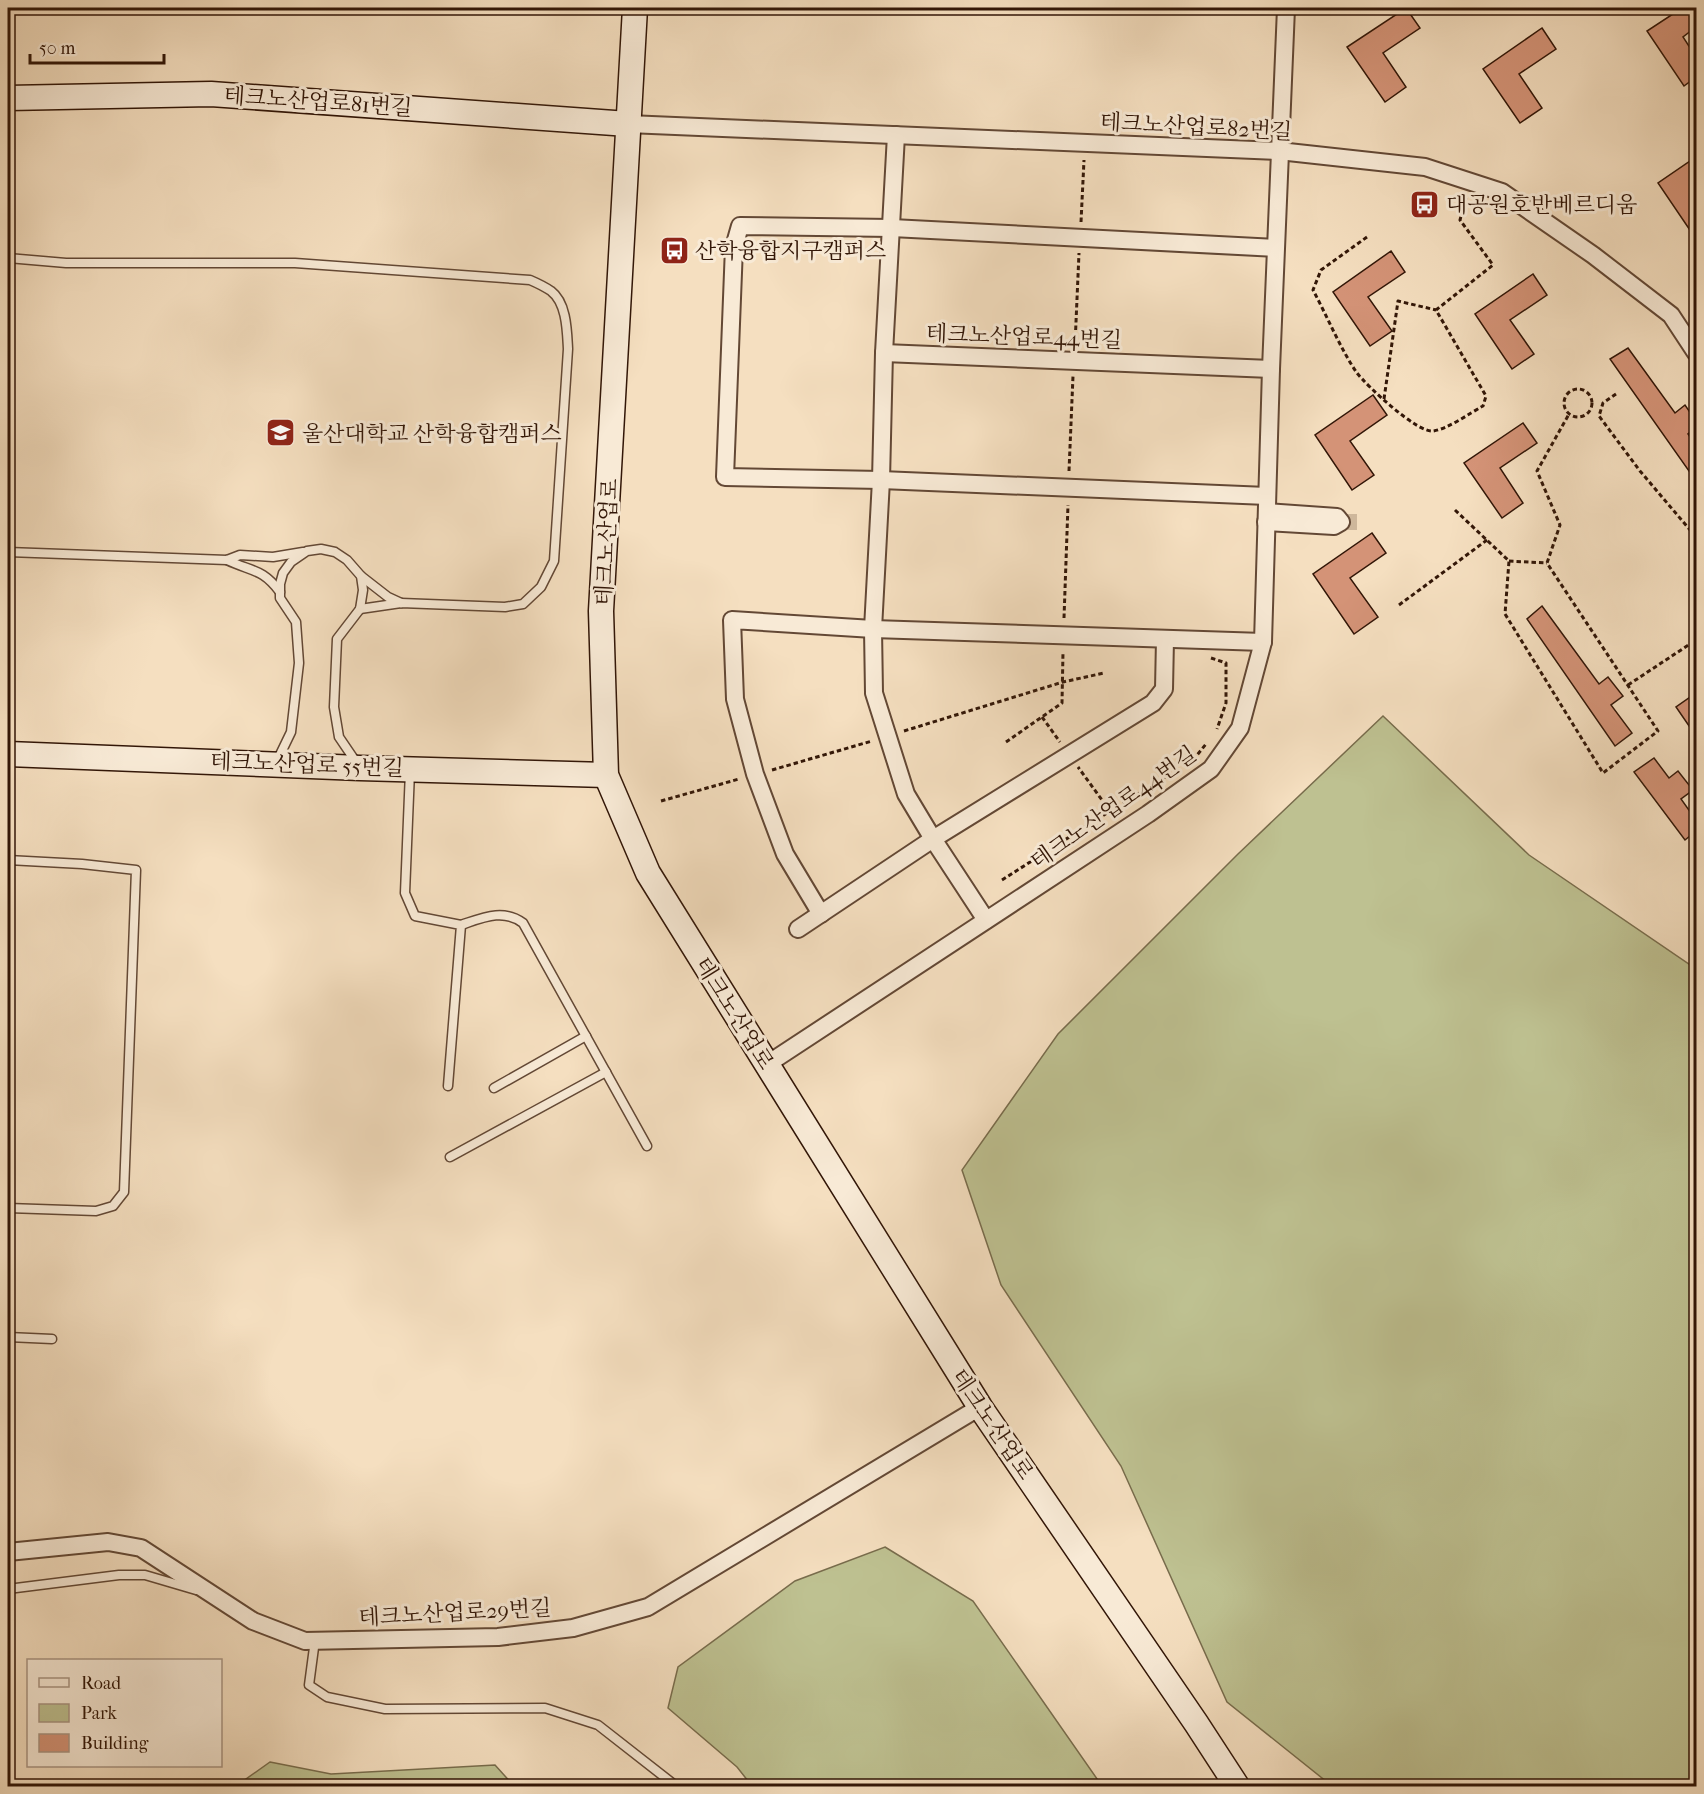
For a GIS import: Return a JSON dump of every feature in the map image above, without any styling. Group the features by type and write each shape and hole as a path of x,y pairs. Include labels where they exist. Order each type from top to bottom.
{"main road":[{"name":"테크노산업로","path":"635,8 602,611 606,775 648,873 766,1065 980,1407 1237,1786"},
{"name":"테크노산업로81번길","path":"8,98 211,94 628,124"},
{"name":"테크노산업로 55번길","path":"8,754 606,775"}],"street":[{"name":"테크노산업로44번길","path":"766,1065 1148,814 1212,769 1240,728 1263,642 1275,248 1286,8"},
{"name":"테크노산업로82번길","path":"628,124 1279,152 1425,167 1502,192 1593,255 1671,315 1696,353"},
{"path":"896,135 884,352 881,480 873,629 874,693 906,794 986,920"},
{"path":"1267,510 1068,488 881,480 725,477 734,247 740,226 892,228 1275,248"},
{"name":"테크노산업로44번길","path":"884,352 1271,369"},
{"path":"821,914 785,854 755,774 735,699 732,620 873,629 1263,642"},
{"path":"798,929 933,839 1153,703 1164,688 1165,639"},
{"name":"테크노산업로29번길","path":"8,1552 108,1542 141,1548 253,1621 304,1641 498,1637 573,1628 648,1607 980,1407"}],"lane":[{"path":"8,258 66,263 295,263 530,280 553,292 560,303 566,322 568,349 554,561 541,587 523,604 505,607 401,603 360,609"},
{"path":"227,560 240,555 273,557 321,549 335,552 388,597 401,603"},
{"path":"8,552 227,560 258,570 270,579 280,592"},
{"path":"276,763 291,732 299,663 296,622 280,598 280,584 283,573 291,562 306,552"},
{"path":"360,768 339,737 334,707 337,639 360,609 363,590 361,576"},
{"path":"410,768 405,893 415,916 461,926 492,915 515,917 523,923 647,1146"},
{"path":"8,860 136,870 124,1192 113,1206 96,1211 8,1208"},
{"path":"448,1086 461,926"},
{"path":"494,1088 586,1036"},
{"path":"450,1157 606,1072"},
{"path":"8,1338 52,1339"},
{"path":"8,1590 119,1575 145,1575 214,1595"},
{"path":"315,1640 309,1685 327,1697 385,1708 545,1708 597,1725 676,1786"}],"path":[{"path":"1006,742 1062,703 1068,488 1085,143"},
{"path":"1436,310 1493,265 1460,220 1470,182"},
{"path":"1367,237 1321,270 1313,290 1358,374 1384,399 1407,420 1420,428 1432,431 1483,406 1486,396 1436,310 1398,301 1384,399"},
{"path":"1580,389 1588,393 1592,402 1591,407 1586,415 1573,417 1564,407 1564,398 1570,391 1580,389"},
{"path":"1616,394 1603,403 1599,416 1640,471 1696,537"},
{"path":"1591,407 1601,410"},
{"path":"1547,563 1560,525 1537,471 1569,414"},
{"path":"1455,510 1509,561 1547,563"},
{"path":"1399,604 1487,540"},
{"path":"1509,561 1505,614 1603,773 1658,731 1547,563"},
{"path":"1628,685 1696,640"},
{"path":"1202,658 1211,658 1226,663 1226,703 1216,731"},
{"path":"661,801 888,737 970,709 1063,682 1104,674"},
{"path":"1192,760 1210,738"},
{"path":"1076,764 1110,811"},
{"path":"1002,880 1183,766"}],"green space":[{"path":"1383,716 1529,855 1696,969 1696,1776 1676,1786 1332,1786 1227,1702 1121,1466 1001,1285 962,1170 1058,1034 1238,854"},
{"path":"885,1547 973,1601 1102,1786 752,1786 737,1767 668,1708 678,1667 795,1581"},
{"path":"270,1762 331,1774 495,1765 514,1786 236,1786"}],"building":[{"path":"1406,8 1420,28 1383,53 1406,87 1385,102 1347,47"},
{"path":"1682,8 1696,8 1696,27 1683,37 1696,57 1696,77 1684,86 1647,31"},
{"path":"1542,28 1556,49 1519,74 1542,108 1520,123 1483,69"},
{"path":"1696,157 1696,239 1658,183"},
{"path":"1391,251 1405,272 1368,297 1392,331 1370,346 1333,292"},
{"path":"1533,274 1547,295 1510,320 1534,354 1512,369 1475,314"},
{"path":"1628,348 1675,413 1685,405 1696,421 1696,427 1688,434 1696,446 1696,481 1610,359"},
{"path":"1373,395 1387,415 1350,441 1374,475 1352,490 1315,435"},
{"path":"1523,423 1537,443 1500,468 1523,503 1502,518 1464,463"},
{"path":"1372,533 1386,553 1350,578 1378,617 1354,634 1313,574"},
{"path":"1542,606 1599,684 1608,677 1623,696 1611,705 1632,733 1615,746 1527,619"},
{"path":"1696,693 1696,736 1676,707"},
{"path":"1654,758 1669,778 1678,771 1693,790 1681,799 1696,820 1696,831 1685,840 1634,772"}],"tunnel":[{"path":"1341,522 1358,522"}],"place":[{"name":"대공원호반베르디움","path":"1425,204"},
{"name":"산학융합지구캠퍼스","path":"674,250"},
{"name":"울산대학교 산학융합캠퍼스","path":"281,433"}]}
